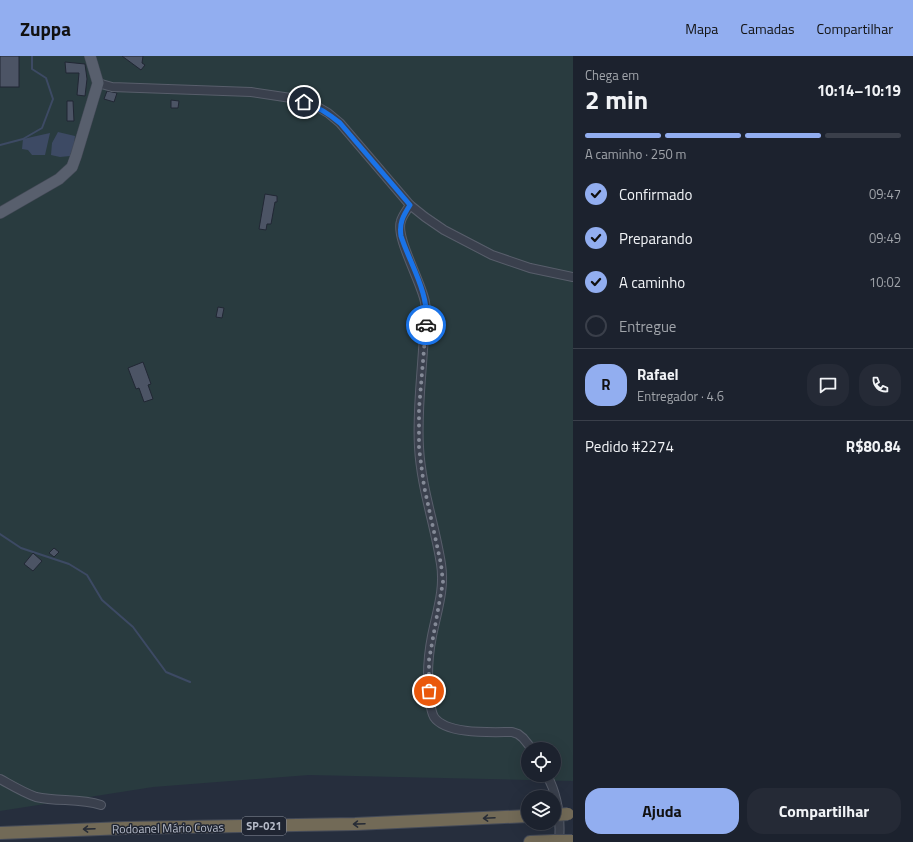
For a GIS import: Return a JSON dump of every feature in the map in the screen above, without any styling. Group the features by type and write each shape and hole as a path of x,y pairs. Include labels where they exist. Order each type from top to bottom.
{"highway":[{"path":"561,815 571,814"},
{"name":"Rodoanel Mário Covas","path":"0,833 132,828 355,824 521,816"},
{"path":"530,842 572,841"}],"main road":[{"path":"0,213 59,179 72,167 98,83 90,56"}],"street":[{"path":"98,83 112,87 251,92 291,98 316,106 328,112 340,123 410,205 444,230 492,255 530,268 573,277"},
{"path":"410,205 401,221 401,236 425,301 427,319 419,409 419,448 424,486 441,564 443,582 429,660 428,682 433,716 439,722 453,728 469,731 512,732 518,734 525,742"},
{"path":"0,779 35,796 47,799 88,801 101,805"},
{"path":"550,782 554,788 556,797 560,829 556,842"}],"shaded area":[{"path":"0,56 573,56 573,781 561,781 561,742 521,742 521,780 309,775 153,787 0,811"}],"water":[{"path":"58,132 75,136 74,146 70,156 60,157 51,155 52,143"},
{"path":"50,133 45,155 32,155 28,150 22,149 23,139"}],"building":[{"path":"0,56 19,56 19,87 0,87"},
{"path":"122,56 143,56 142,63 145,65 141,70"},
{"path":"65,62 85,64 87,79 85,96 77,95 79,73 66,73"},
{"path":"107,91 117,93 114,102 104,99"},
{"path":"171,100 179,101 178,108 171,108"},
{"path":"67,101 73,101 74,121 67,121"},
{"path":"265,194 277,196 277,202 275,202 271,224 267,224 266,230 259,229"},
{"path":"218,307 224,308 222,318 216,317"},
{"path":"143,362 151,384 148,385 153,399 144,402 139,388 136,389 128,368"},
{"path":"54,548 59,552 54,557 49,553"},
{"path":"33,553 42,561 33,571 24,564"}],"waterway":[{"path":"0,145 23,139 42,128 53,99 46,78 32,69 32,56"},
{"path":"0,534 21,548 69,564 87,575 102,600 133,627 166,672 190,682"}],"way so far":[{"path":"426,325 419,409 419,448 424,486 441,564 443,582 432,636 429,660 429,691"}],"route":[{"path":"304,102 328,112 340,123 410,205 401,221 401,236 425,301 427,319 426,325"}]}
